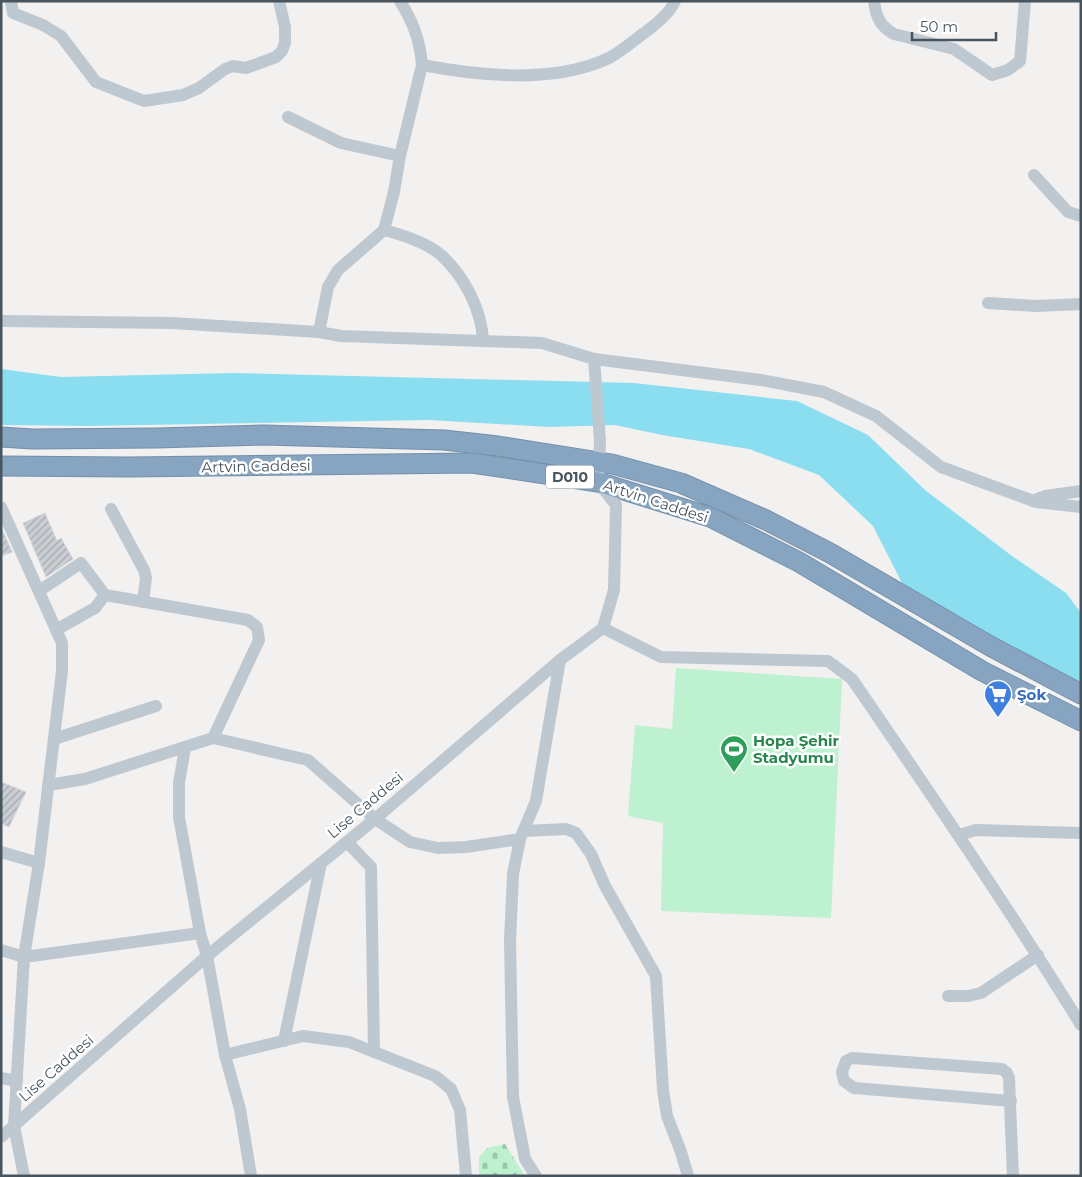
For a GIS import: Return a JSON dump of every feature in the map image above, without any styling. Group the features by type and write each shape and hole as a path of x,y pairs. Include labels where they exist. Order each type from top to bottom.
{"highway":[{"name":"Artvin Caddesi","path":"1,437 32,439 264,435 444,440 498,446 600,462 681,482 766,520 830,552 990,646 1081,694"},
{"name":"Artvin Caddesi","path":"1,466 128,467 472,463 598,482 710,517 799,562 982,671 1081,721"}],"street":[{"path":"11,1 13,13 43,25 61,36 96,82 144,101 184,95 199,88 225,69 233,66 246,68 276,57 282,51 285,43 285,27 279,1"},
{"path":"319,332 328,287 338,270 384,230 394,192 400,156 422,64 421,46 413,25 400,1"},
{"path":"422,64 484,74 537,74 583,68 611,57 654,26 673,6 675,1"},
{"path":"874,1 875,12 880,24 885,29 894,34 954,49 992,76 1008,70 1020,61 1024,1"},
{"path":"288,117 341,143 400,156"},
{"path":"1034,175 1068,212 1081,216"},
{"path":"384,230 417,242 441,255 464,283 481,320 483,341"},
{"path":"988,304 1036,306 1081,304"},
{"path":"1,321 172,323 319,332 341,336 542,343 594,359 761,380 824,392 876,416 941,467 1036,502 1081,507"},
{"path":"594,359 600,440 598,482 616,505 614,590 603,628 661,657 828,661 852,679 959,834 1081,1025"},
{"path":"1036,502 1042,496 1081,491"},
{"path":"1,507 62,643 62,670 39,863 24,957 14,1126 24,1176"},
{"path":"111,509 144,570 146,578 143,602"},
{"path":"39,591 81,563 105,595 248,620 257,626 260,640 213,738"},
{"path":"56,630 95,608 105,595"},
{"name":"Lise Caddesi","path":"1,1137 207,956 375,819 560,660 603,628"},
{"path":"536,1176 525,1160 514,1097 510,940 513,874 522,835 536,801 560,660"},
{"path":"54,739 156,706"},
{"path":"48,785 85,779 213,738 308,760 375,819 410,842 438,848 466,848 522,835 566,829 576,833 591,854 604,886 656,976 663,1090 667,1116 688,1176"},
{"path":"185,748 179,784 179,817 200,933 207,956 225,1055 240,1109 252,1176"},
{"path":"959,834 976,830 1081,833"},
{"path":"347,842 371,867 374,1052"},
{"path":"1,852 39,863"},
{"path":"284,1041 320,863"},
{"path":"1,950 24,957 200,933"},
{"path":"948,996 968,996 981,993 1038,955"},
{"path":"225,1055 303,1036 349,1042 435,1076 451,1089 460,1110 466,1176"},
{"path":"1011,1101 854,1088 844,1081 842,1072 846,1061 852,1058 998,1068 1005,1071 1008,1076 1011,1101 1012,1176"},
{"path":"1,1078 16,1081"}],"green space":[{"name":"Hopa Şehir Stadyumu","path":"676,668 842,679 831,918 661,911 663,823 628,816 635,725 672,729"},
{"path":"505,1144 525,1176 479,1176 479,1157 487,1148"}],"water":[{"path":"1,369 61,377 233,373 634,383 797,401 868,435 925,490 1012,556 1066,593 1081,613 1081,688 1023,657 903,585 873,526 819,475 749,449 662,435 615,425 549,427 429,420 87,426 4,425 1,424"}],"building":[{"path":"45,513 57,541 61,538 73,559 46,577 23,523"},
{"path":"1,527 12,552 1,556"},
{"path":"1,782 26,792 9,827 1,823"}],"place":[{"name":"Şok","path":"998,718"},
{"name":"Hopa Şehir Stadyumu","path":"734,773"}]}
